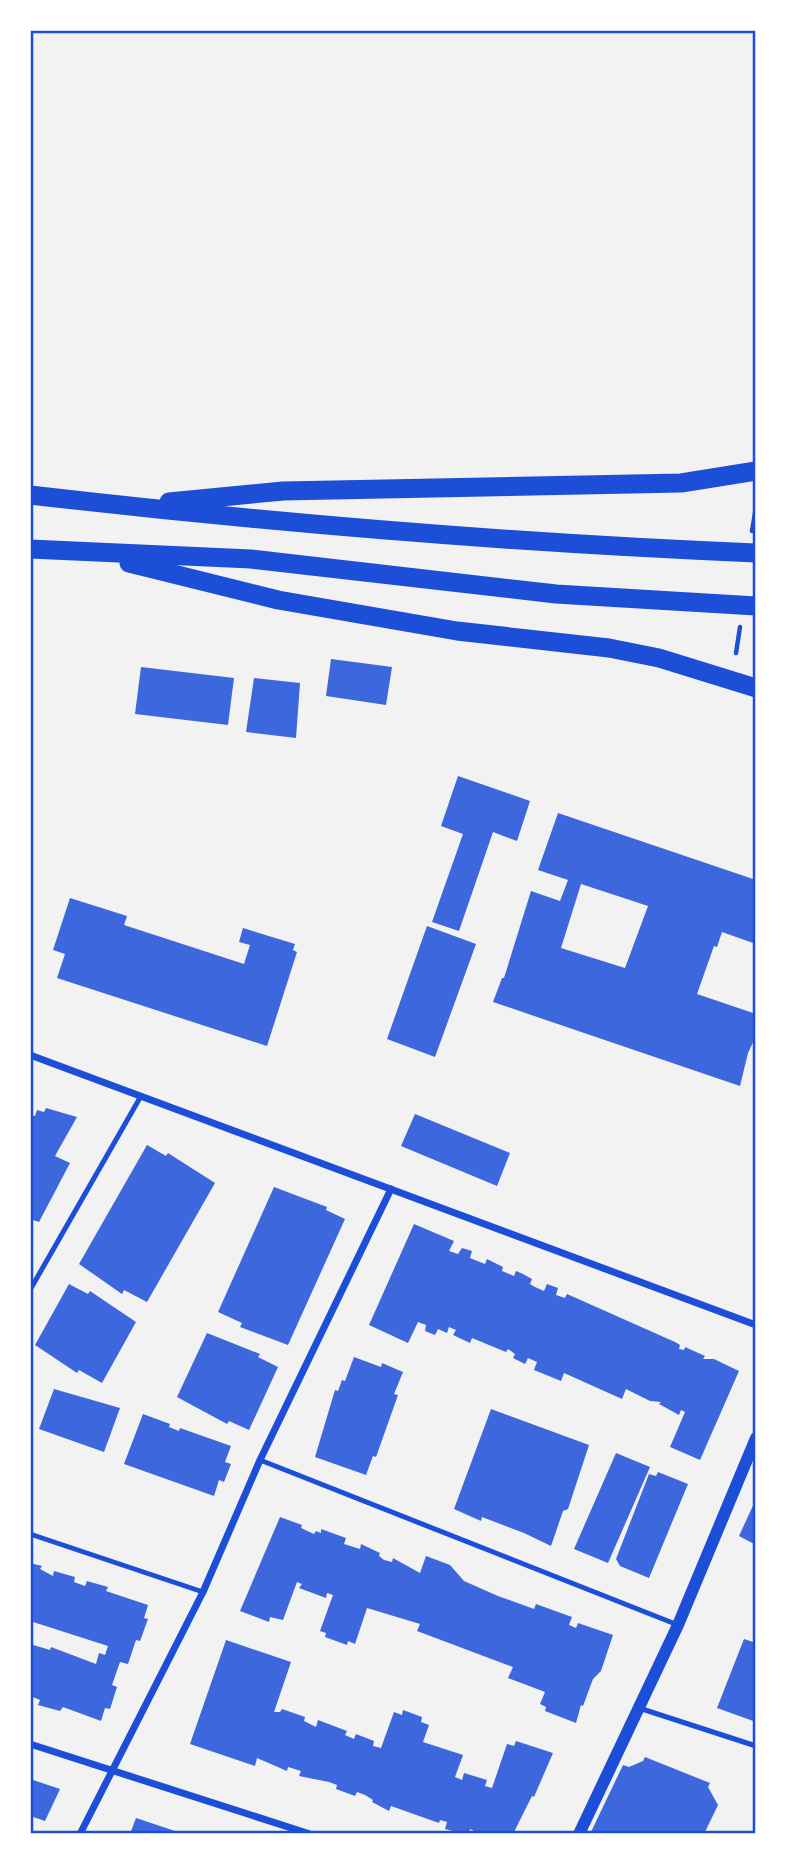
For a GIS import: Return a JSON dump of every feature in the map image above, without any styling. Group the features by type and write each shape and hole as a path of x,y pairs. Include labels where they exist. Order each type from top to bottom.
{"highway":[{"path":"129,506 283,491 681,483 756,471"},
{"path":"30,495 296,525 554,544 756,553"},
{"path":"30,549 251,559 556,594 756,606"},
{"path":"87,553 278,600 457,631 609,648 659,658 756,688"}],"street":[{"path":"30,1055 756,1325"},
{"path":"80,1834 114,1772 202,1592 260,1460 391,1189"},
{"path":"579,1834 678,1625 756,1438"},
{"path":"30,1744 310,1834"}],"lane":[{"path":"30,1290 141,1096"},
{"path":"260,1460 678,1625"},
{"path":"30,1534 202,1592"},
{"path":"639,1707 756,1745"}],"building":[{"path":"331,659 392,667 386,705 326,696"},
{"path":"141,667 234,678 228,725 135,714"},
{"path":"254,678 300,683 296,738 246,732"},
{"path":"458,776 530,801 517,841 493,832 459,931 432,922 463,834 441,826"},
{"path":"558,813 756,880 756,944 722,932 717,947 714,946 697,994 756,1014 756,1036 748,1053 740,1086 493,1002 504,978 531,891 560,901 568,880 538,870","holes":["581,884 648,906 625,968 561,948"]},
{"path":"70,898 127,916 124,925 244,964 250,945 239,942 243,928 295,944 293,950 297,952 267,1046 57,978 65,954 53,950"},
{"path":"427,926 476,944 435,1057 387,1039"},
{"path":"46,1108 77,1117 55,1156 70,1163 39,1222 30,1219 30,1115 35,1116 37,1110 44,1112"},
{"path":"415,1114 510,1153 497,1186 401,1146"},
{"path":"147,1145 166,1156 168,1153 215,1183 147,1302 124,1290 122,1294 79,1264"},
{"path":"274,1187 327,1207 326,1210 345,1219 288,1345 240,1327 242,1323 218,1312"},
{"path":"414,1224 454,1241 449,1251 458,1254 462,1248 472,1251 470,1258 485,1264 487,1259 503,1267 502,1271 514,1276 516,1271 523,1274 532,1279 530,1284 544,1291 547,1284 558,1288 556,1295 565,1298 567,1294 675,1342 680,1345 679,1349 684,1350 685,1347 705,1356 703,1359 714,1359 739,1371 700,1460 670,1447 685,1412 681,1410 679,1415 659,1404 661,1402 650,1401 626,1389 622,1399 564,1373 561,1381 534,1370 537,1362 528,1358 525,1364 513,1358 515,1354 508,1349 506,1352 472,1338 470,1343 453,1335 456,1330 449,1327 447,1333 438,1329 435,1335 425,1331 426,1325 418,1322 408,1343 369,1325"},
{"path":"69,1284 88,1294 90,1291 136,1322 102,1383 79,1370 77,1373 35,1345"},
{"path":"207,1333 260,1354 258,1357 278,1367 249,1430 229,1421 227,1424 177,1397"},
{"path":"354,1357 381,1367 382,1363 403,1372 394,1394 398,1395 376,1457 373,1456 366,1475 315,1457 335,1390 338,1391 342,1380 345,1381"},
{"path":"54,1389 120,1408 104,1452 39,1429"},
{"path":"491,1409 589,1445 568,1509 563,1511 551,1546 524,1533 482,1517 481,1521 454,1509"},
{"path":"143,1414 170,1424 169,1427 179,1431 180,1428 231,1446 225,1462 231,1464 224,1482 219,1480 214,1496 124,1464"},
{"path":"616,1453 650,1467 608,1563 574,1549"},
{"path":"658,1472 688,1484 649,1578 620,1566 616,1559 649,1474 656,1476"},
{"path":"756,1499 756,1545 739,1536"},
{"path":"280,1517 302,1525 301,1528 314,1534 316,1531 321,1533 321,1529 346,1538 344,1544 360,1549 361,1544 380,1553 379,1556 384,1560 392,1562 393,1558 420,1573 426,1556 450,1565 464,1581 498,1596 534,1609 536,1604 572,1617 569,1625 576,1628 578,1623 613,1635 601,1671 593,1679 576,1723 545,1711 546,1707 540,1704 545,1692 508,1678 513,1667 417,1631 420,1624 367,1608 355,1644 348,1641 347,1645 325,1637 326,1633 320,1631 333,1595 327,1593 326,1598 299,1588 302,1584 297,1582 283,1620 270,1617 269,1622 240,1611"},
{"path":"30,1563 42,1566 40,1569 53,1576 54,1571 75,1577 74,1582 85,1586 87,1581 108,1587 106,1591 148,1605 144,1618 148,1619 140,1641 136,1640 128,1664 120,1662 112,1685 117,1687 110,1709 105,1708 101,1721 63,1707 60,1711 38,1705 40,1700 30,1696 30,1644 50,1650 51,1647 96,1664 99,1653 105,1655 108,1646 30,1621"},
{"path":"744,1639 756,1643 756,1722 717,1708"},
{"path":"226,1640 291,1662 274,1712 280,1712 282,1709 305,1717 304,1721 316,1727 318,1720 347,1731 345,1735 354,1739 356,1734 374,1741 373,1746 381,1748 394,1712 402,1715 403,1710 422,1717 421,1722 429,1725 423,1742 463,1755 455,1777 462,1780 464,1773 487,1780 485,1786 492,1788 507,1744 514,1746 516,1741 553,1753 534,1797 532,1796 513,1834 480,1834 470,1829 469,1834 464,1834 445,1829 447,1822 440,1820 439,1823 391,1806 389,1811 365,1795 357,1792 355,1796 336,1789 337,1785 329,1782 299,1776 301,1771 288,1767 287,1771 257,1758 255,1766 190,1744"},
{"path":"645,1757 710,1783 708,1787 718,1805 704,1834 590,1834 623,1765 629,1767 643,1761"},
{"path":"30,1779 60,1789 45,1821 30,1816"},
{"path":"136,1818 184,1834 130,1834"}]}
